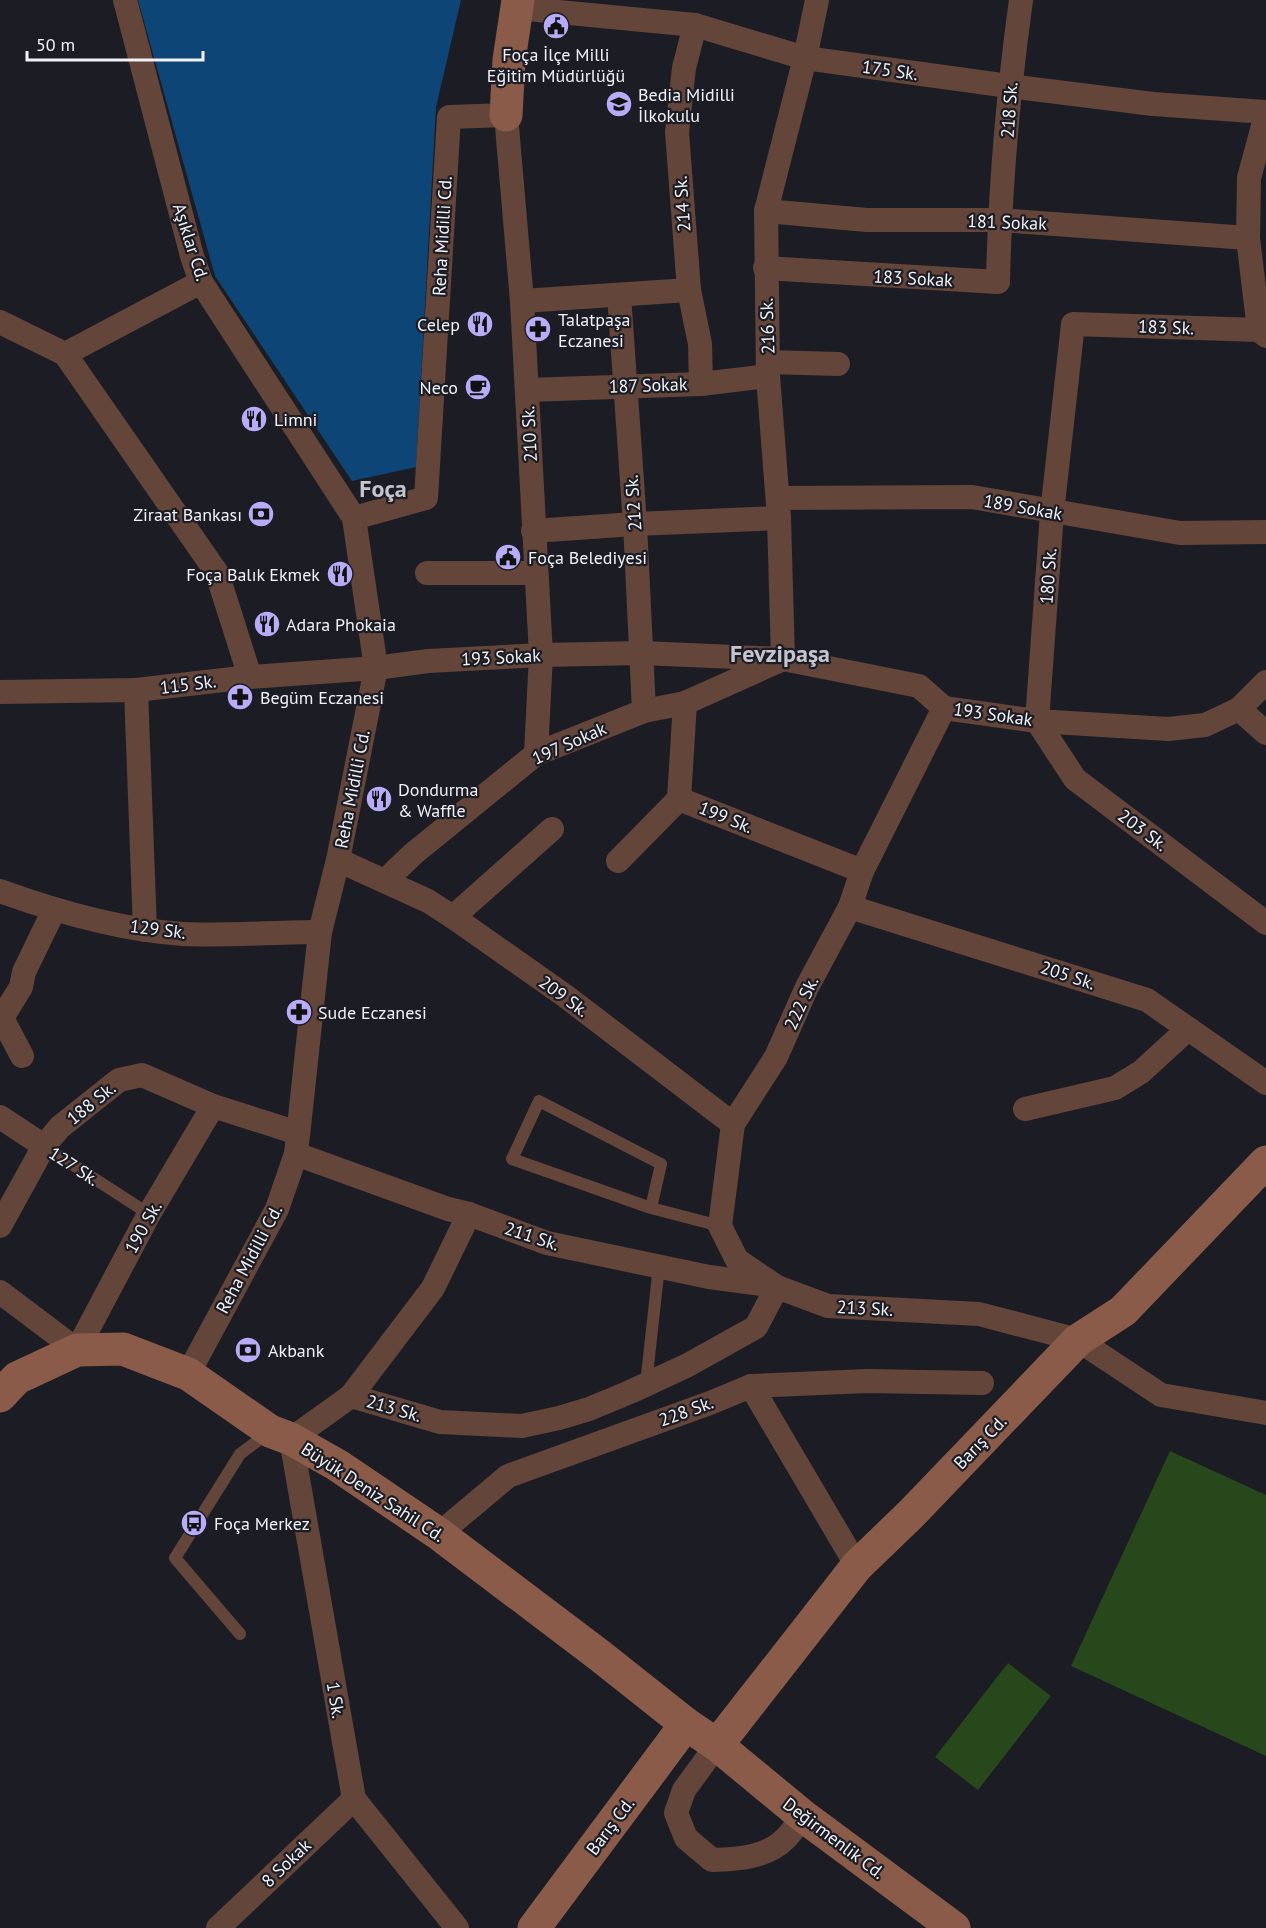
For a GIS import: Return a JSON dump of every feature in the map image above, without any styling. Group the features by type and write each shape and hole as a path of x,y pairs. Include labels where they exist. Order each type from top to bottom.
{"street":[{"name":"Aşıklar Cd.","path":"125,0 192,256 201,282 354,518"},
{"name":"216 Sk.","path":"783,659 779,508 769,369 765,268 766,211 805,58 817,0"},
{"name":"218 Sk.","path":"1000,220 1009,86 1021,0"},
{"path":"506,115 508,60 518,4"},
{"name":"175 Sk.","path":"518,4 695,25 805,58 1153,104 1266,113"},
{"name":"214 Sk.","path":"695,25 684,68 677,132 688,290 700,344 701,384"},
{"path":"1263,333 1248,238 1250,178 1266,113"},
{"name":"210 Sk.","path":"506,115 522,301 541,655 536,754"},
{"name":"Reha Midilli Cd.","path":"188,1374 277,1209 297,1143 320,932 338,860 376,668 354,518 426,498 449,117 506,115"},
{"name":"181 Sokak","path":"766,211 867,220 1000,220 1248,238"},
{"name":"183 Sokak","path":"765,268 998,282 1000,220"},
{"path":"65,354 201,282"},
{"path":"522,301 688,290"},
{"name":"212 Sk.","path":"619,295 644,711"},
{"path":"0,322 65,354 217,573 250,676"},
{"name":"183 Sk.","path":"1073,324 1263,333"},
{"name":"180 Sk.","path":"1037,720 1052,513 1073,324"},
{"name":"187 Sokak","path":"527,390 701,384 769,369 838,364"},
{"name":"189 Sokak","path":"533,531 634,524 779,508 972,497 1052,513 1180,533 1266,532"},
{"path":"427,573 535,573"},
{"name":"193 Sokak","path":"376,668 429,661 541,655 642,653 783,659 919,686 944,708 1037,720 1168,729 1205,724 1239,709 1266,682"},
{"name":"197 Sokak","path":"386,880 413,854 536,754 644,711 685,703 783,659"},
{"name":"115 Sk.","path":"0,692 136,690 250,676 376,668"},
{"path":"136,690 145,930"},
{"name":"199 Sk.","path":"685,703 679,799 861,871"},
{"name":"222 Sk.","path":"720,1226 733,1124 776,1057 807,987 850,907 861,871 944,708"},
{"path":"1239,709 1266,733"},
{"name":"203 Sk.","path":"1037,720 1075,779 1266,923"},
{"path":"618,861 679,799"},
{"path":"453,917 552,829"},
{"name":"209 Sk.","path":"338,860 386,880 428,901 453,917 564,995 733,1124"},
{"name":"129 Sk.","path":"0,891 54,910 145,930 184,934 320,932"},
{"name":"205 Sk.","path":"850,907 1147,1000 1266,1083"},
{"path":"22,1056 2,1018 21,987 24,972 54,910"},
{"path":"1025,1109 1115,1088 1141,1072 1188,1029"},
{"name":"188 Sk.","path":"0,1226 44,1146 60,1128 119,1080 142,1075 297,1143"},
{"name":"190 Sk.","path":"77,1350 149,1214 213,1106"},
{"name":"127 Sk.","path":"0,1117 44,1146"},
{"name":"211 Sk.","path":"297,1143 448,1209 469,1214 547,1243 709,1277 777,1287"},
{"name":"Barış Cd.","path":"717,1745 857,1566 912,1513 1078,1340 1123,1311 1266,1162"},
{"path":"280,1435 351,1396 433,1288 469,1214"},
{"path":"720,1226 737,1260 777,1287"},
{"name":"213 Sk.","path":"351,1396 440,1422 522,1426 589,1409 688,1365 756,1328 777,1287 828,1306 979,1314 1078,1340 1161,1395 1266,1413"},
{"path":"0,1292 77,1350"},
{"name":"Büyük Deniz Sahil Cd.","path":"0,1396 17,1378 77,1350 123,1349 188,1374 280,1435 337,1465 439,1534 686,1724 717,1745"},
{"path":"857,1566 751,1386 867,1382 981,1383"},
{"name":"228 Sk.","path":"439,1534 508,1476 751,1386"},
{"name":"1 Sk.","path":"280,1435 354,1799 457,1928"},
{"name":"Barış Cd.","path":"534,1928 686,1724"},
{"path":"717,1745 684,1790 676,1813 686,1838 712,1860 742,1859 767,1851 784,1840 803,1816"},
{"name":"Değirmenlik Cd.","path":"717,1745 803,1816 954,1928"},
{"name":"8 Sokak","path":"218,1928 354,1799"}],"lane":[{"path":"651,1208 661,1164 540,1101 512,1158 651,1208 720,1226"},
{"name":"127 Sk.","path":"44,1146 149,1214"},
{"path":"646,1384 659,1266"},
{"path":"240,1634 176,1558 240,1454 280,1435"}],"green space":[{"path":"1170,1451 1266,1495 1266,1756 1071,1666"},
{"path":"1008,1663 1051,1696 978,1790 935,1757"}],"water":[{"path":"138,0 461,0 436,107 416,467 352,481 215,276"}],"place":[{"name":"Foça İlçe Milli Eğitim Müdürlüğü","path":"556,26"},
{"name":"Bedia Midilli İlkokulu","path":"619,104"},
{"name":"Celep","path":"480,324"},
{"name":"Talatpaşa Eczanesi","path":"538,329"},
{"name":"Neco","path":"478,387"},
{"name":"Limni","path":"254,419"},
{"name":"Ziraat Bankası","path":"261,514"},
{"name":"Foça Belediyesi","path":"508,557"},
{"name":"Foça Balık Ekmek","path":"340,574"},
{"name":"Adara Phokaia","path":"267,624"},
{"name":"Begüm Eczanesi","path":"240,697"},
{"name":"Dondurma & Waffle","path":"379,799"},
{"name":"Sude Eczanesi","path":"299,1012"},
{"name":"Akbank","path":"248,1350"},
{"name":"Foça Merkez","path":"194,1523"}],"district":[{"name":"Foça","path":"383,488"},
{"name":"Fevzipaşa","path":"780,653"}]}
